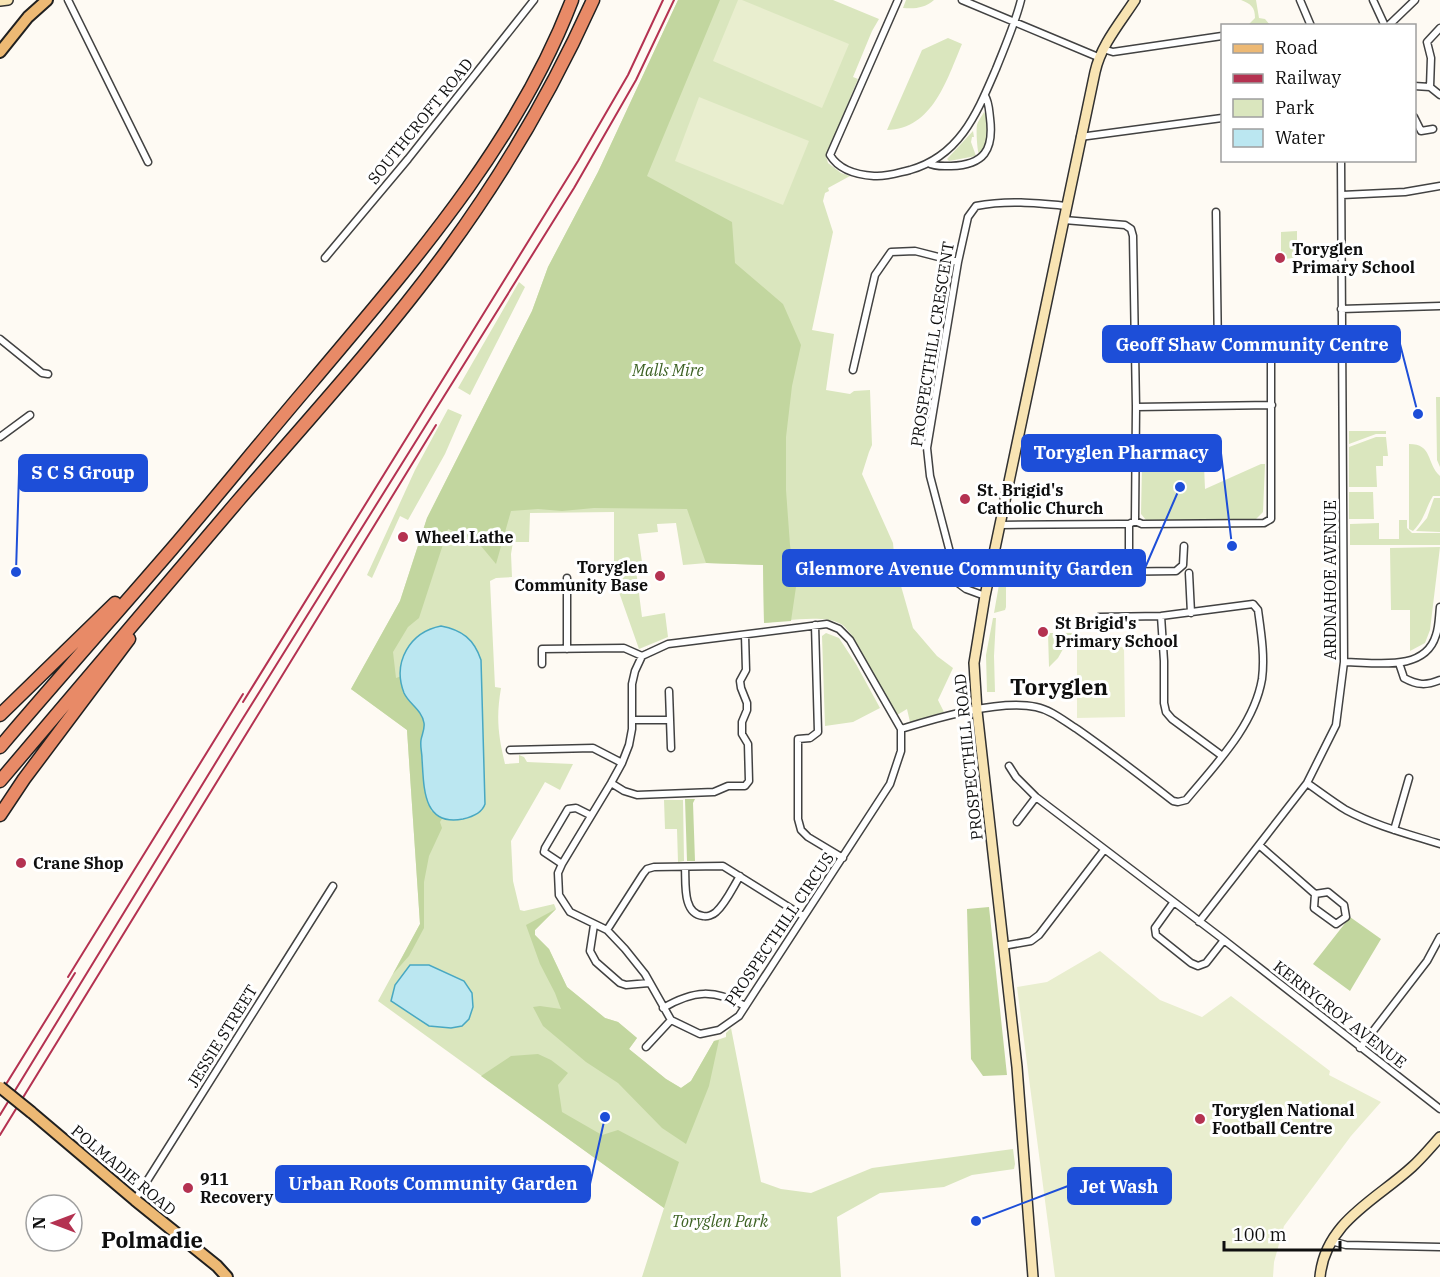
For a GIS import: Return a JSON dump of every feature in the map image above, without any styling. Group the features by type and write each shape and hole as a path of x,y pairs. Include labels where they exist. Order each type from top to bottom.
{"highway":[{"path":"0,747 172,548 349,338 448,216 492,153 528,93 560,31 572,0"},
{"path":"0,781 378,338 446,252 503,168 543,102 571,49 593,0"},
{"path":"0,715 172,548"},
{"path":"0,815 24,779 180,570"}],"main road":[{"path":"0,1 8,0"},
{"path":"0,52 28,17 47,0"},
{"path":"1101,53 1135,0"},
{"name":"PROSPECTHILL ROAD","path":"1034,1277 1017,1067 977,711 974,663 985,596 1080,137 1101,53"},
{"name":"POLMADIE ROAD","path":"0,1087 218,1266 227,1277"},
{"path":"1320,1277 1331,1240 1351,1215 1411,1168 1440,1137"},
{"path":"214,1277 218,1266"}],"street":[{"path":"68,0 148,162"},
{"name":"SOUTHCROFT ROAD","path":"325,258 408,159 534,0"},
{"path":"898,0 830,155 835,163 863,176 885,177 928,163 941,157 957,140 974,118 985,96 1016,22 1021,0"},
{"path":"962,0 1101,53 1221,36"},
{"path":"1300,0 1310,24"},
{"path":"1374,0 1386,24"},
{"path":"1389,24 1415,0"},
{"path":"1430,87 1431,58 1427,42 1440,28"},
{"path":"1416,86 1430,87 1440,95"},
{"path":"928,163 933,166 964,165 983,156 989,149 991,125 985,96"},
{"path":"1080,137 1221,118"},
{"path":"1416,121 1421,131 1433,129"},
{"name":"ARDNAHOE AVENUE","path":"1199,922 1307,783 1336,725 1344,662 1341,162"},
{"path":"1342,195 1405,192 1440,186"},
{"name":"PROSPECTHILL CRESCENT","path":"985,596 966,590 958,583 932,482 927,452 933,403 958,262 968,217 976,206 994,202 1027,202 1066,206"},
{"path":"1216,212 1218,353"},
{"path":"1064,219 1125,225 1131,230 1133,236 1136,407 1129,571"},
{"path":"853,370 875,275 891,252 915,251 958,262"},
{"path":"1341,309 1440,306"},
{"path":"0,339 42,373 48,374"},
{"path":"1136,355 1343,352"},
{"path":"1000,525 1132,522 1142,524 1264,523 1271,519 1271,353"},
{"path":"1136,407 1272,405"},
{"path":"0,437 30,415"},
{"path":"1098,572 1176,571 1183,565 1184,546"},
{"path":"1189,573 1191,613"},
{"path":"567,578 567,649"},
{"path":"542,664 542,649 624,648 642,656 668,644 827,624 834,626 850,640 901,729 935,718 1026,705 1051,713 1178,802 1186,800 1243,727 1254,704 1262,680 1263,658 1258,610 1253,604 1161,616 1100,617"},
{"path":"1344,662 1399,663 1418,659 1438,636 1440,607"},
{"path":"1161,616 1166,712 1221,755"},
{"path":"815,625 818,732 814,737 798,739 798,819 801,830 808,837 843,858"},
{"path":"611,783 624,791 637,795 714,792 728,786 745,786 749,781 748,744 742,734 742,722 747,703 740,681 746,670 745,635"},
{"name":"PROSPECTHILL CIRCUS","path":"642,656 634,671 632,684 633,720 630,741 611,783 562,864 558,873 559,895 570,912 607,930 632,957 671,1020 699,1034 719,1030 738,1016 745,1006 890,784 901,751 901,729"},
{"path":"1399,663 1404,678 1415,684 1430,684 1440,680"},
{"path":"669,691 671,748"},
{"path":"633,720 670,720"},
{"path":"510,750 593,748 622,763"},
{"name":"KERRYCROY AVENUE","path":"1009,766 1016,777 1036,797 1440,1109"},
{"path":"1394,830 1409,778"},
{"path":"1307,783 1347,810 1394,830 1440,844"},
{"path":"1017,822 1036,797"},
{"path":"562,864 547,855 544,852 545,848 568,809 576,808 590,815"},
{"path":"1259,845 1315,894 1328,892 1344,905 1346,918 1336,924 1314,908 1315,894"},
{"path":"1003,946 1031,941 1039,935 1104,850"},
{"path":"607,930 647,869 723,866 803,916"},
{"path":"685,867 689,907 701,916 716,913 740,876"},
{"name":"JESSIE STREET","path":"135,1200 333,886"},
{"path":"1173,903 1155,928 1156,935 1191,963 1198,966 1206,963 1224,940"},
{"path":"594,925 590,951 596,962 620,983 626,985 649,982"},
{"path":"1360,1048 1427,961 1440,937"},
{"path":"663,1008 681,998 707,993 727,997 745,1006"},
{"path":"646,1047 671,1020"},
{"path":"1331,1240 1346,1245 1440,1247"}],"green space":[{"name":"Malls Mire","path":"678,0 833,0 879,19 853,77 858,79 826,156 828,163 841,173 850,176 828,188 829,191 825,193 823,201 833,232 812,330 834,334 826,390 850,394 854,391 870,390 872,445 862,474 893,543 895,565 913,628 937,656 953,668 938,700 944,712 910,722 907,709 897,715 851,634 844,626 825,619 764,623 763,565 707,563 683,565 676,523 657,524 658,532 638,534 643,569 636,570 642,617 665,613 668,637 639,649 614,578 614,512 530,513 529,542 513,542 512,577 496,578 490,581 495,687 501,688 498,726 501,744 505,764 519,763 519,755 527,762 573,764 560,790 545,782 511,841 513,881 520,910 554,904 556,909 535,930 535,935 549,949 567,987 605,1018 618,1022 637,1038 629,1049 666,1079 681,1088 691,1081 714,1041 726,1037 726,1033 731,1028 761,1182 781,1189 811,1193 872,1168 1013,1149 1014,1169 972,1175 944,1187 880,1193 837,1217 841,1277 642,1277 664,1208 378,1001 420,924 407,730 351,689 400,601 427,518 532,311 548,267 598,172"},
{"path":"678,0 720,0 647,176 732,222 735,263 783,304 801,345 792,386 786,437 786,490 796,587 791,621 764,623 763,565 706,563 687,509 594,508 562,511 538,509 511,511 496,564 476,540 448,529 419,618 408,627 393,652 396,678 402,676 404,693 423,717 425,727 421,737 421,747 423,779 431,811 443,817 440,822 442,828 429,856 424,882 424,928 409,956 393,974 420,924 407,730 351,689 400,601 427,518 532,311 548,267 598,172"},
{"path":"738,0 849,44 822,108 713,61"},
{"path":"906,0 934,0 920,7 903,8"},
{"path":"1241,0 1256,0 1259,18 1265,19 1269,24 1249,24 1255,18 1250,5"},
{"path":"948,38 962,44 936,100 916,121 903,127 887,130 922,50"},
{"path":"699,97 809,141 783,205 675,161"},
{"path":"984,112 987,117 989,134 979,155 977,125"},
{"path":"973,131 974,137 971,142 976,156 949,161 947,159"},
{"path":"1297,231 1297,258 1281,259 1281,232"},
{"path":"519,282 525,287 470,395 458,388"},
{"path":"1436,397 1440,397 1440,467 1437,460"},
{"path":"448,409 462,415 445,454 408,520 400,516 372,578 367,575 415,470"},
{"path":"1349,431 1386,431 1386,434 1376,434 1349,444"},
{"path":"1376,437 1386,437 1388,456 1383,456 1383,466 1376,466 1377,487 1349,487 1349,447"},
{"path":"1409,444 1422,447 1426,451 1440,476 1440,496 1433,496 1413,531 1409,529"},
{"path":"1265,464 1263,512 1256,519 1146,520 1141,514 1142,465 1204,465 1205,489"},
{"path":"1349,492 1373,492 1374,519 1349,519"},
{"path":"1434,498 1440,498 1440,532 1416,531 1427,518"},
{"path":"1399,520 1407,520 1407,528 1412,533 1440,533 1440,545 1350,545 1350,524 1379,523 1379,539 1399,539"},
{"path":"1440,547 1430,630 1425,643 1410,651 1410,610 1391,610 1390,548"},
{"path":"1003,562 1006,562 1006,607 1005,610 994,613"},
{"path":"993,618 996,618 995,692 987,692 986,655"},
{"path":"826,633 839,638 880,708 853,722 825,726 822,636"},
{"path":"1048,633 1072,633 1058,658 1049,667"},
{"path":"1124,647 1125,717 1077,718 1077,648"},
{"path":"685,799 695,799 693,803 695,861 687,861"},
{"path":"664,800 683,800 684,861 678,862 677,829 665,829"},
{"path":"989,907 1007,1075 983,1076 971,1059 967,909"},
{"path":"556,909 535,930 535,935 549,949 567,987 605,1018 618,1022 637,1038 629,1049 666,1079 681,1088 691,1081 714,1041 719,1040 709,1086 686,1144 662,1128 618,1083 586,1062 543,1026 533,1007 561,1009 540,964 526,925"},
{"path":"1350,917 1381,939 1350,991 1313,964"},
{"name":"Toryglen National Football Centre","path":"1100,951 1160,1000 1202,1017 1231,996 1330,1071 1329,1075 1381,1102 1351,1136 1284,1226 1274,1262 1273,1277 1055,1277 1017,987 1047,982"},
{"path":"538,1054 551,1060 568,1073 558,1085 562,1112 602,1135 618,1130 679,1162 664,1208 481,1076 511,1056"}],"water":[{"path":"441,626 461,633 471,641 481,660 485,804 482,810 463,819 450,820 440,817 428,802 423,781 421,740 424,727 423,718 404,693 401,681 400,670 406,650 420,635"},
{"path":"410,965 429,965 464,981 472,993 473,1007 469,1019 462,1026 451,1028 429,1026 391,1001 395,985"}],"railway":[{"path":"243,702 578,161 628,75 663,0"},
{"path":"0,1115 240,723 574,188 636,80 674,0"},
{"path":"0,1135 436,425"},
{"path":"68,977 243,694"},
{"path":"0,1094 75,973"}],"place":[{"name":"Toryglen Primary School","path":"1280,258"},
{"name":"Geoff Shaw Community Centre","path":"1418,414"},
{"name":"Glenmore Avenue Community Garden","path":"1180,487"},
{"name":"St. Brigid's Catholic Church","path":"965,499"},
{"name":"Wheel Lathe","path":"403,537"},
{"name":"Toryglen Pharmacy","path":"1232,546"},
{"name":"S C S Group","path":"16,572"},
{"name":"Toryglen Community Base","path":"660,576"},
{"name":"St Brigid's Primary School","path":"1043,632"},
{"name":"Crane Shop","path":"21,863"},
{"name":"Urban Roots Community Garden","path":"605,1117"},
{"name":"Toryglen National Football Centre","path":"1200,1119"},
{"name":"911 Recovery","path":"188,1188"},
{"name":"Jet Wash","path":"976,1221"}],"district":[{"name":"Toryglen","path":"1059,687"},
{"name":"Polmadie","path":"152,1240"}],"park label":[{"name":"Toryglen Park","path":"720,1221"}]}
